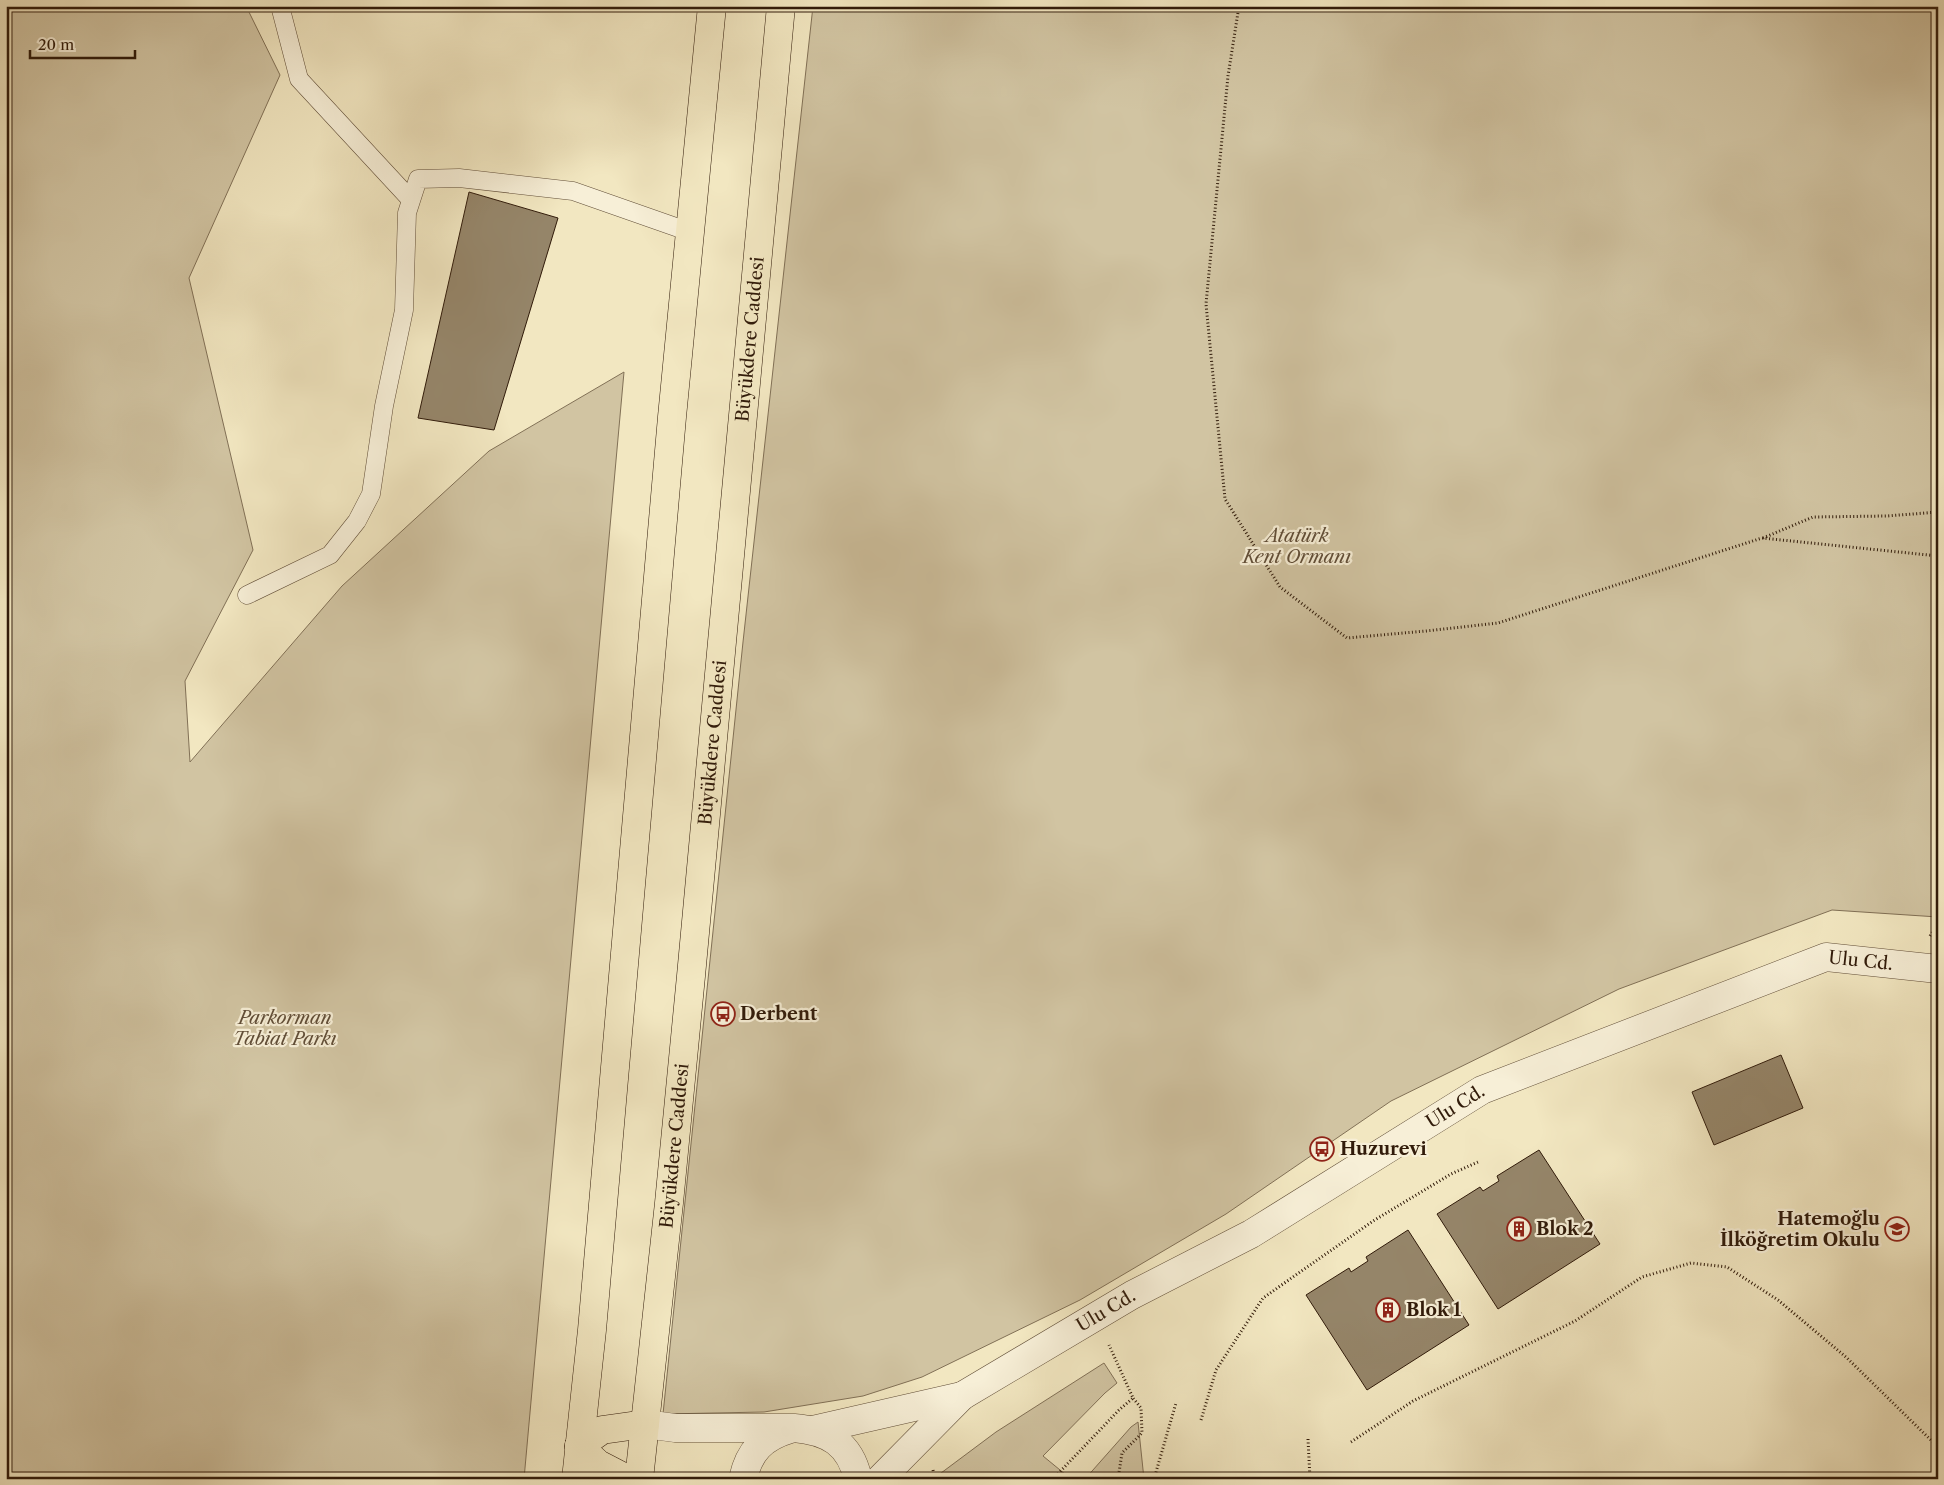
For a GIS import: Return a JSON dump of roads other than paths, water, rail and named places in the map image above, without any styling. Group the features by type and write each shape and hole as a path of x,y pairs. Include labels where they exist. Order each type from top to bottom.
{"main road":[{"path":"576,1479 712,6"},
{"name":"Büyükdere Caddesi","path":"639,1479 690,985 781,6"},
{"path":"579,1446 602,1430 645,1424"},
{"path":"579,1446 598,1464 627,1479"}],"street":[{"name":"Ulu Cd.","path":"880,1479 962,1396 1132,1295 1251,1234 1482,1090 1826,956 1938,969"},
{"path":"650,1380 659,1412 675,1428"},
{"name":"Ulu Cd.","path":"804,1429 962,1396"},
{"path":"645,1424 675,1428 804,1429 831,1437 845,1449 855,1465 858,1479"},
{"path":"743,1479 748,1460 760,1444 776,1433 804,1429"}],"lane":[{"path":"280,6 299,79 411,200"},
{"path":"247,595 330,555 357,522 372,494 384,406 404,310 407,213 418,179 458,178 573,191 690,232"}],"place":[{"name":"Derbent","path":"723,1014"},
{"name":"Huzurevi","path":"1322,1149"},
{"name":"Blok 2","path":"1519,1229"},
{"name":"Hatemoğlu İlköğretim Okulu","path":"1897,1229"},
{"name":"Blok 1","path":"1388,1310"}],"park label":[{"name":"Atatürk Kent Ormanı","path":"1297,546"},
{"name":"Parkorman Tabiat Parkı","path":"285,1028"}]}
